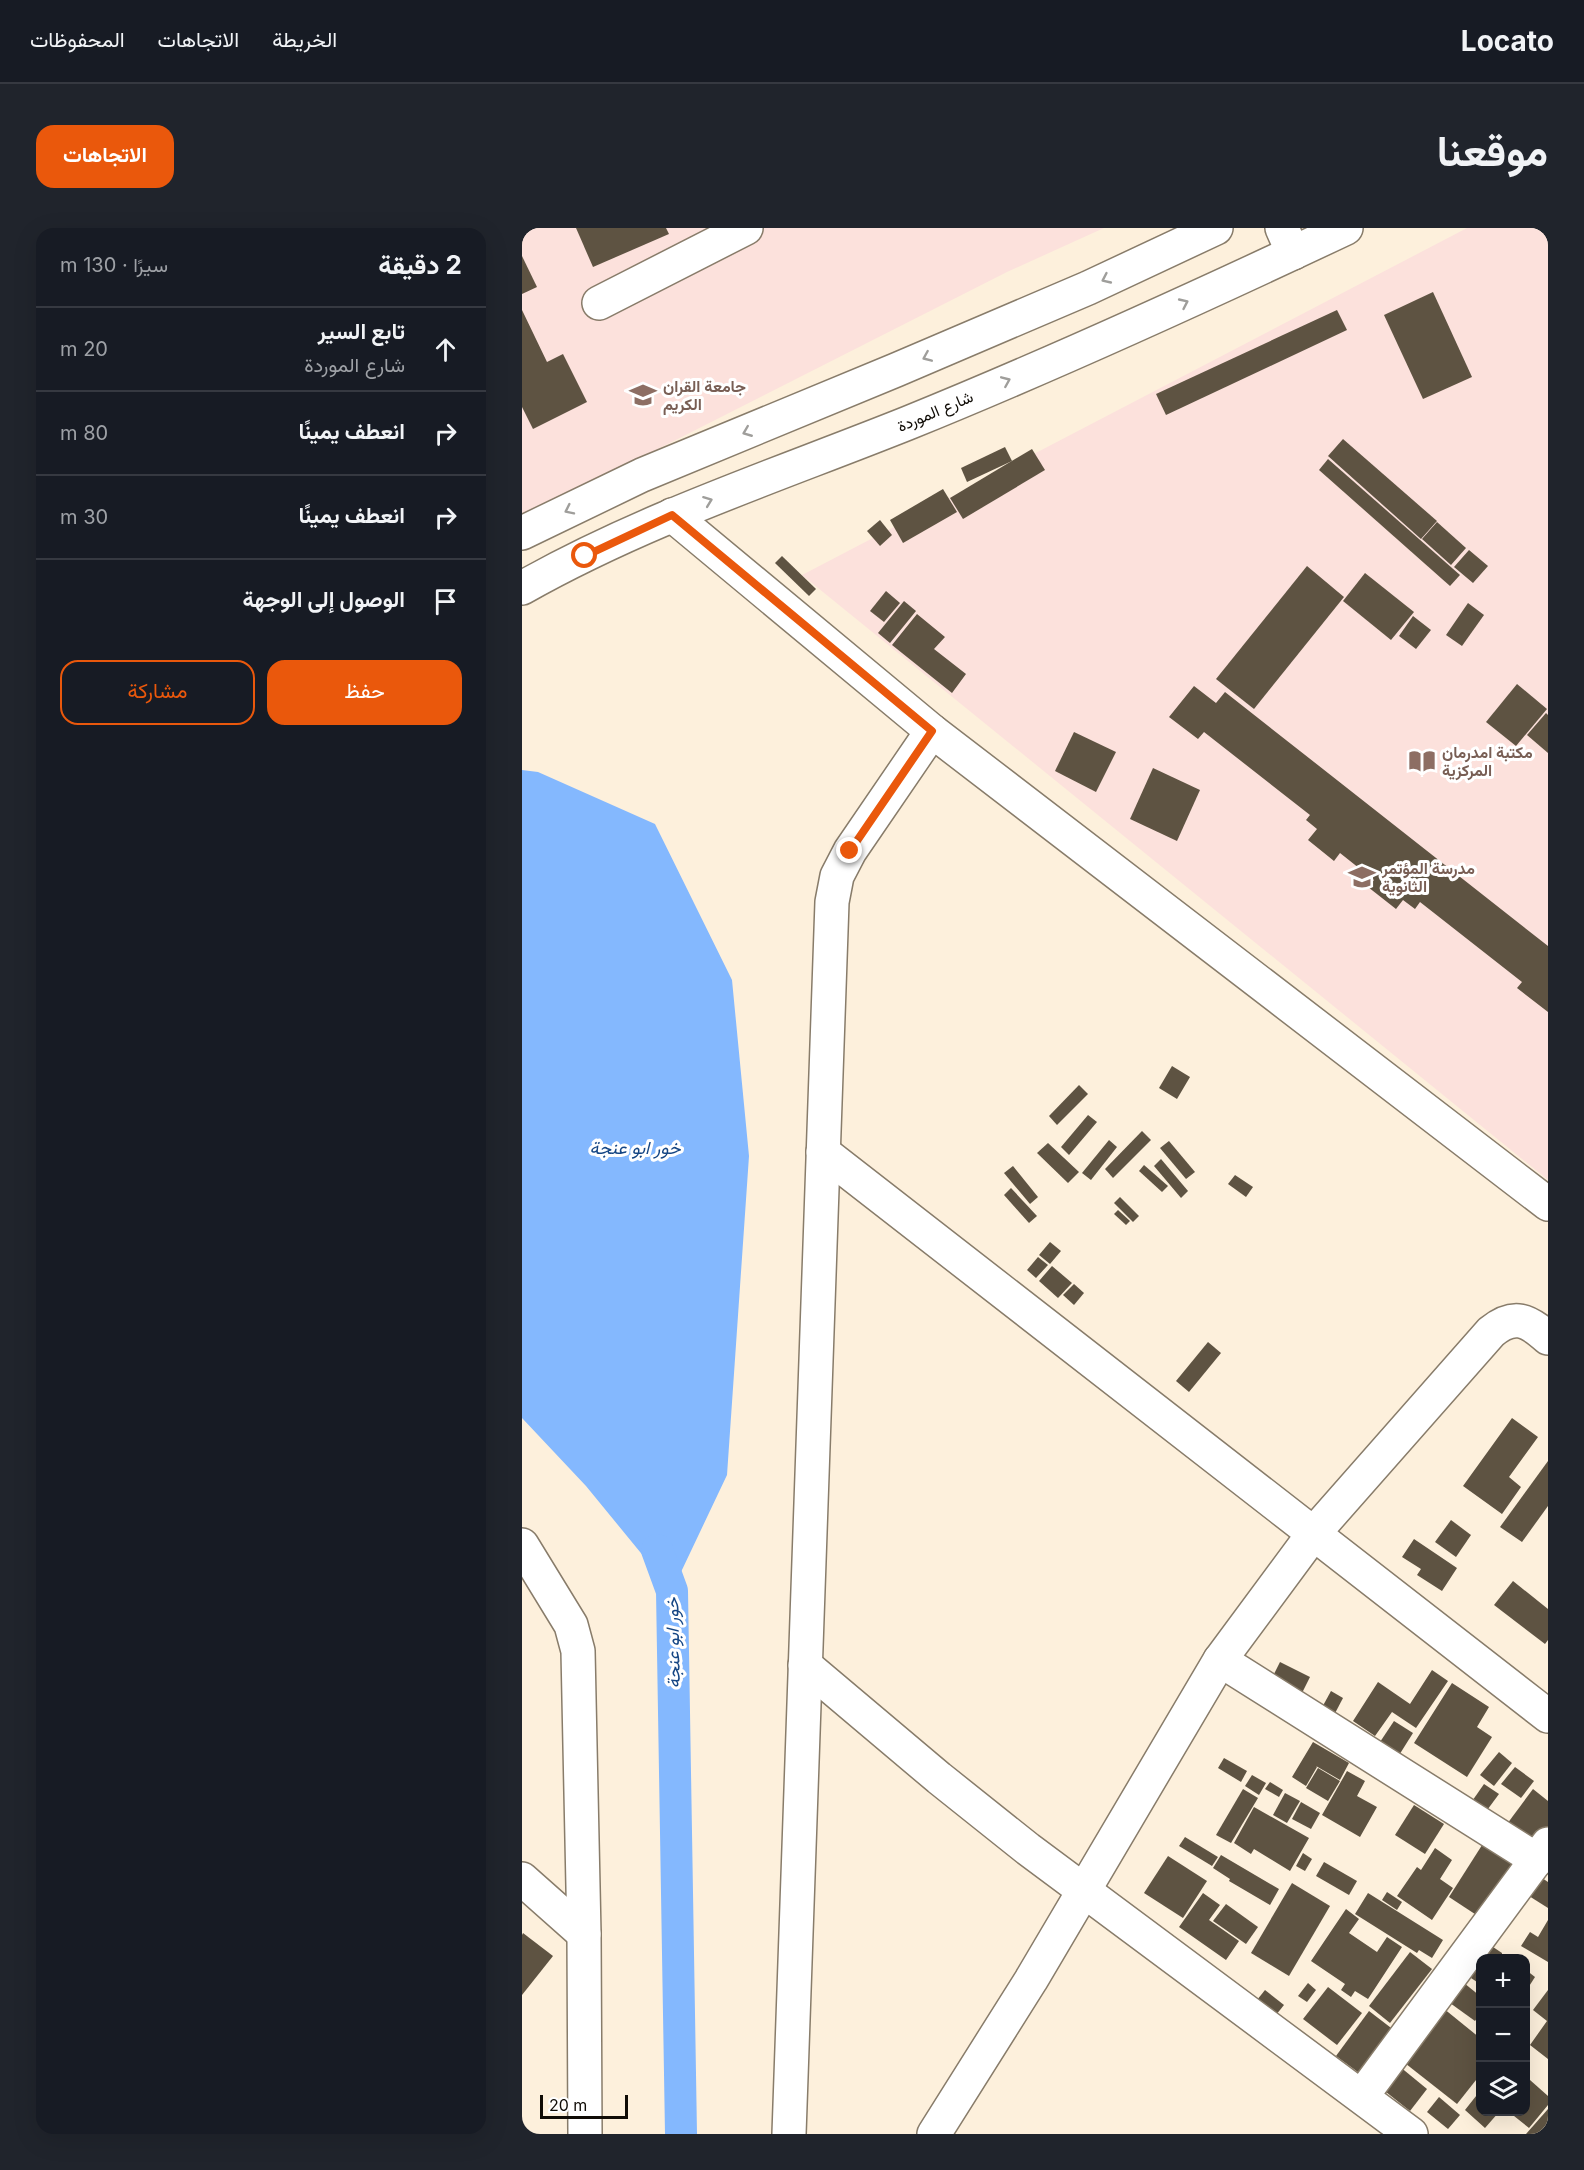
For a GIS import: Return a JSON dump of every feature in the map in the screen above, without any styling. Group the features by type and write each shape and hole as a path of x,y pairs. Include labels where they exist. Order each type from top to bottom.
{"street":[{"path":"522,533 642,475 1088,288 1216,228"},
{"name":"شارع الموردة","path":"522,588 672,515 920,418 1109,337 1287,241 1346,228"},
{"path":"599,303 743,229"},
{"path":"672,515 932,731 1548,1204"},
{"path":"789,2134 831,925 837,876 850,851 932,731"},
{"path":"823,1152 1548,1716"},
{"path":"934,2134 995,2040 1220,1660 1314,1533 1491,1332 1501,1324 1522,1321 1534,1326 1548,1338"},
{"path":"522,1545 571,1625 577,1644 584,1934 585,2134"},
{"path":"1220,1660 1543,1852 1362,2096"},
{"path":"805,1665 939,1778 1028,1849 1411,2134"},
{"path":"522,1879 584,1934"}],"shaded area":[{"name":"جامعة القران الكريم","path":"522,228 1104,228 1007,272 522,518"},
{"name":"مدرسة المؤتمر الثانوية","path":"1467,228 1548,228 1548,1180 802,575"}],"water":[{"name":"خور ابو عنجة","path":"522,770 538,772 655,824 732,980 749,1156 727,1475 672,1591 586,1486 522,1418"}],"building":[{"path":"576,228 666,228 669,234 593,267"},
{"path":"522,256 537,287 522,294"},
{"path":"1433,292 1472,377 1423,399 1384,315"},
{"path":"522,310 547,362 563,354 587,402 533,429 522,407"},
{"path":"1337,310 1347,330 1166,415 1156,394"},
{"path":"1343,439 1437,521 1421,539 1328,456"},
{"path":"1005,447 1012,461 967,482 961,468"},
{"path":"1032,449 1045,470 963,519 950,498"},
{"path":"1328,459 1460,575 1450,586 1319,470"},
{"path":"943,489 957,512 903,543 890,520"},
{"path":"880,520 892,535 880,546 867,531"},
{"path":"1437,522 1466,548 1451,565 1422,539"},
{"path":"1469,550 1488,566 1473,583 1454,567"},
{"path":"782,556 816,589 809,596 775,563"},
{"path":"1307,566 1344,597 1254,709 1216,679"},
{"path":"1365,573 1414,612 1391,640 1343,601"},
{"path":"886,591 900,603 884,622 870,611"},
{"path":"904,601 916,611 890,643 878,633"},
{"path":"1468,603 1484,615 1462,646 1446,635"},
{"path":"917,614 945,637 934,649 966,674 952,693 892,645"},
{"path":"1413,616 1431,630 1416,649 1399,636"},
{"path":"1517,684 1547,709 1516,746 1486,722"},
{"path":"1194,686 1216,703 1225,692 1548,946 1548,1012 1517,988 1522,982 1420,902 1415,909 1403,900 1396,909 1368,887 1374,880 1340,853 1334,861 1308,840 1317,829 1306,820 1310,815 1204,732 1198,739 1169,717"},
{"path":"1546,713 1548,715 1548,753 1527,735"},
{"path":"1074,732 1116,752 1096,792 1055,771"},
{"path":"1153,768 1200,790 1177,841 1130,819"},
{"path":"1172,1066 1190,1077 1177,1099 1159,1088"},
{"path":"1079,1085 1088,1094 1057,1125 1049,1116"},
{"path":"1088,1115 1097,1122 1069,1155 1061,1147"},
{"path":"1142,1131 1151,1140 1113,1178 1105,1169"},
{"path":"1109,1140 1117,1147 1091,1180 1082,1173"},
{"path":"1169,1141 1195,1172 1186,1179 1160,1148"},
{"path":"1048,1143 1079,1172 1068,1183 1037,1153"},
{"path":"1161,1159 1188,1191 1181,1198 1154,1166"},
{"path":"1144,1165 1168,1186 1162,1192 1139,1171"},
{"path":"1013,1166 1038,1197 1030,1204 1004,1173"},
{"path":"1235,1175 1253,1187 1246,1197 1228,1184"},
{"path":"1011,1188 1037,1216 1029,1223 1004,1195"},
{"path":"1120,1197 1139,1216 1133,1222 1114,1203"},
{"path":"1118,1210 1130,1221 1126,1225 1114,1214"},
{"path":"1050,1242 1061,1251 1050,1264 1039,1255"},
{"path":"1038,1257 1048,1265 1036,1278 1027,1270"},
{"path":"1052,1266 1072,1283 1058,1298 1039,1281"},
{"path":"1074,1284 1084,1293 1074,1305 1063,1295"},
{"path":"1208,1342 1221,1353 1189,1392 1176,1381"},
{"path":"1512,1418 1538,1437 1509,1477 1521,1487 1502,1514 1463,1486"},
{"path":"1548,1461 1548,1506 1522,1542 1500,1527"},
{"path":"1451,1520 1471,1535 1456,1557 1435,1542"},
{"path":"1414,1539 1457,1568 1442,1591 1417,1575 1421,1569 1402,1557"},
{"path":"1513,1581 1548,1609 1548,1640 1545,1644 1494,1605"},
{"path":"1280,1662 1310,1677 1299,1699 1269,1684"},
{"path":"1432,1670 1448,1681 1416,1728 1392,1712 1375,1736 1353,1721 1378,1682 1410,1704"},
{"path":"1452,1683 1489,1707 1477,1727 1492,1737 1467,1777 1414,1743"},
{"path":"1331,1691 1343,1698 1332,1719 1319,1713"},
{"path":"1394,1721 1413,1733 1396,1760 1376,1748"},
{"path":"1313,1742 1349,1763 1340,1780 1316,1766 1306,1786 1292,1777"},
{"path":"1499,1752 1512,1763 1494,1786 1480,1775"},
{"path":"1224,1758 1247,1771 1241,1782 1218,1768"},
{"path":"1515,1767 1534,1781 1521,1798 1501,1784"},
{"path":"1318,1768 1340,1781 1328,1801 1306,1788"},
{"path":"1347,1771 1365,1781 1357,1796 1377,1807 1360,1837 1322,1815"},
{"path":"1252,1775 1266,1783 1259,1795 1245,1786"},
{"path":"1270,1782 1283,1790 1279,1797 1265,1789"},
{"path":"1484,1784 1499,1794 1482,1817 1468,1807"},
{"path":"1243,1789 1258,1798 1231,1843 1216,1835"},
{"path":"1533,1789 1548,1801 1548,1834 1538,1847 1507,1824"},
{"path":"1285,1793 1300,1801 1287,1823 1273,1815"},
{"path":"1301,1802 1320,1813 1311,1829 1292,1819"},
{"path":"1414,1805 1444,1824 1425,1854 1395,1835"},
{"path":"1254,1807 1309,1838 1290,1871 1254,1849 1251,1854 1234,1843"},
{"path":"1185,1837 1218,1857 1212,1866 1179,1846"},
{"path":"1484,1842 1520,1866 1484,1920 1449,1897"},
{"path":"1435,1848 1452,1860 1440,1879 1453,1888 1432,1920 1397,1896 1417,1867 1421,1870"},
{"path":"1303,1853 1312,1859 1305,1871 1296,1866"},
{"path":"1221,1855 1279,1889 1270,1905 1229,1881 1230,1879 1213,1868"},
{"path":"1168,1856 1207,1881 1183,1918 1144,1893"},
{"path":"1324,1862 1357,1881 1349,1895 1316,1876"},
{"path":"1542,1878 1548,1882 1548,1908 1529,1896"},
{"path":"1292,1883 1330,1906 1289,1976 1251,1953"},
{"path":"1387,1892 1402,1902 1397,1910 1382,1900"},
{"path":"1203,1893 1220,1905 1209,1920 1239,1941 1226,1960 1179,1927"},
{"path":"1368,1893 1443,1940 1432,1958 1419,1950 1417,1953 1355,1914"},
{"path":"1226,1904 1258,1927 1246,1944 1213,1921"},
{"path":"1346,1909 1359,1919 1349,1933 1377,1952 1387,1937 1402,1947 1368,1999 1355,1991 1351,1997 1341,1990 1345,1984 1311,1961"},
{"path":"1548,1920 1548,1962 1521,1946 1530,1932 1538,1937"},
{"path":"523,1933 553,1956 522,1995 522,1935"},
{"path":"1490,1945 1502,1954 1486,1954 1484,1953"},
{"path":"1410,1952 1432,1969 1390,2023 1369,2006"},
{"path":"1471,1964 1476,1967 1476,1981 1465,1974"},
{"path":"1530,1973 1535,1977 1530,1985"},
{"path":"1308,1983 1316,1990 1307,2002 1298,1996"},
{"path":"1464,1983 1476,1993 1476,2020 1475,2021 1450,2003"},
{"path":"1328,1987 1362,2013 1337,2045 1303,2019"},
{"path":"1265,1990 1284,2005 1272,2020 1253,2005"},
{"path":"1548,1990 1548,2059 1530,2045 1547,2021 1533,2010"},
{"path":"1443,2008 1476,2035 1476,2080 1457,2104 1401,2060"},
{"path":"1369,2011 1399,2034 1366,2078 1336,2056"},
{"path":"1399,2066 1427,2089 1410,2111 1381,2088"},
{"path":"1530,2080 1548,2096 1548,2105 1529,2128 1514,2116 1530,2116"},
{"path":"1476,2096 1476,2116 1496,2116 1485,2128 1465,2110"},
{"path":"1439,2097 1460,2115 1448,2129 1427,2112"},
{"path":"1548,2109 1548,2123 1538,2134 1526,2134"}],"waterway":[{"name":"خور ابو عنجة","path":"657,1550 672,1591 681,2134"}],"place":[{"name":"جامعة القران الكريم","path":"643,395"},
{"name":"مكتبة امدرمان المركزية","path":"1422,761"},
{"name":"مدرسة المؤتمر الثانوية","path":"1362,877"}],"route":[{"path":"585,556 672,515 932,731 850,851"}]}
